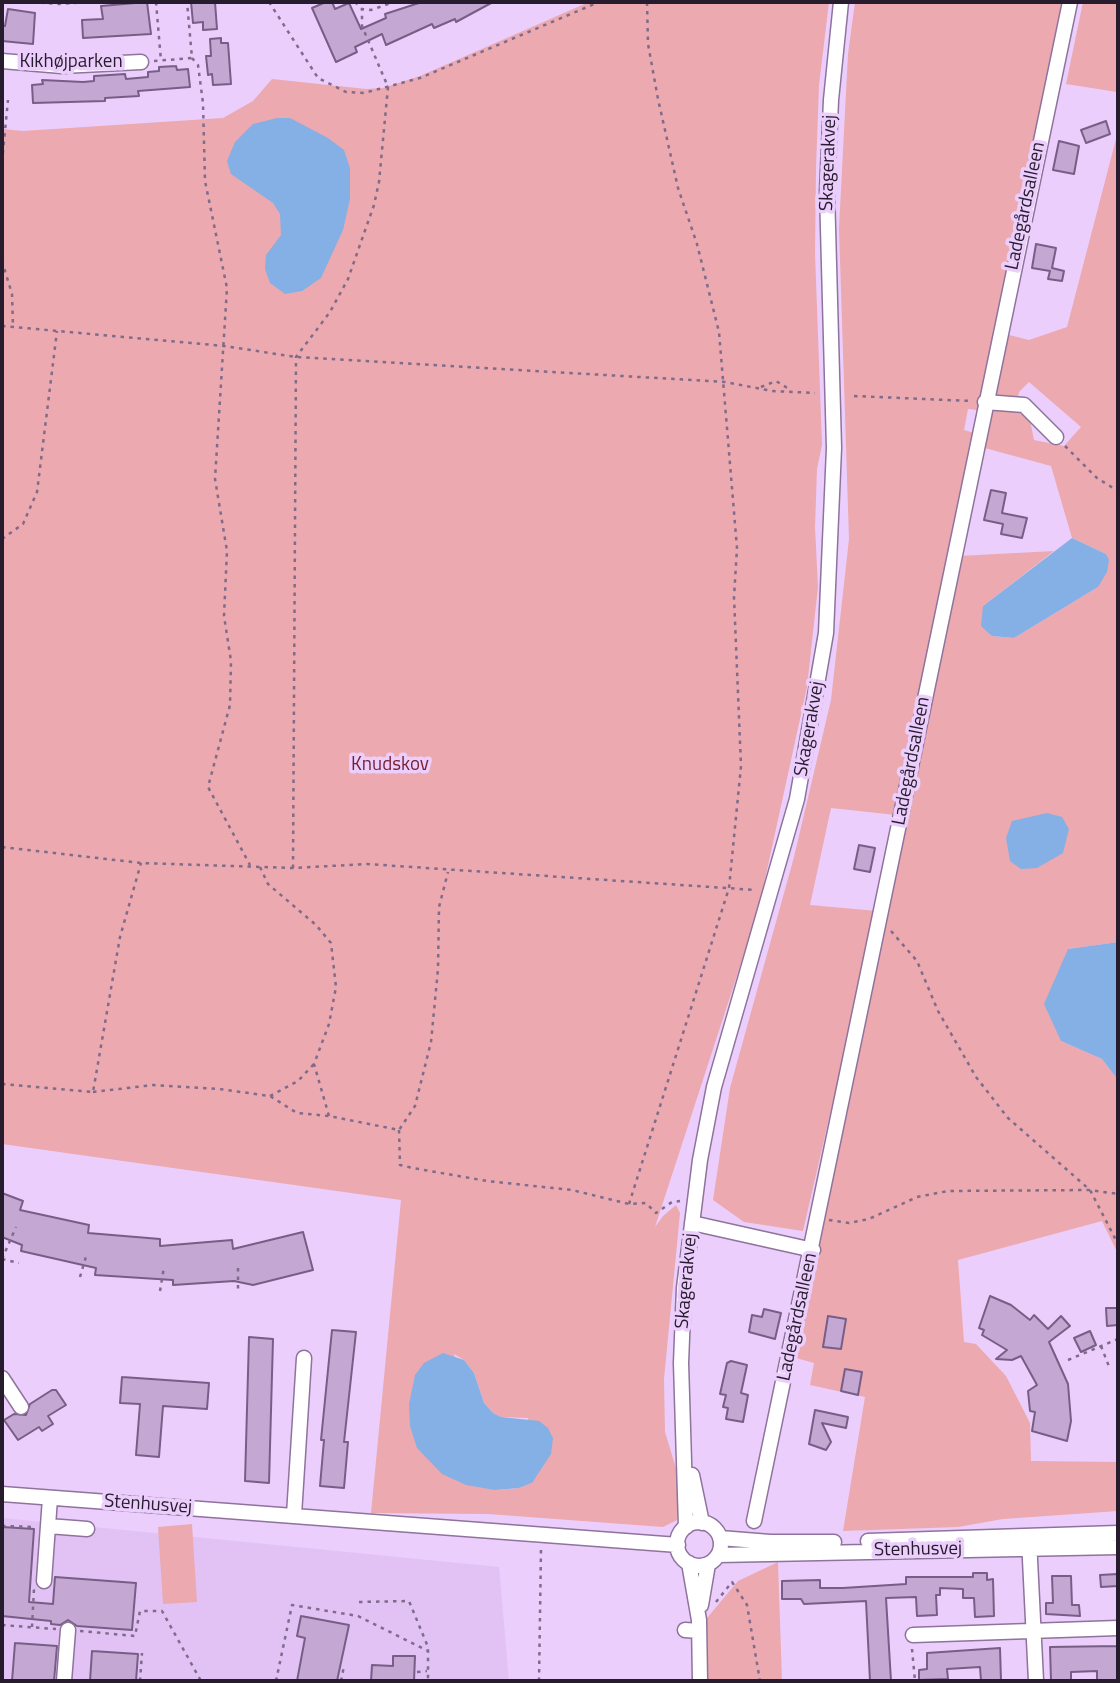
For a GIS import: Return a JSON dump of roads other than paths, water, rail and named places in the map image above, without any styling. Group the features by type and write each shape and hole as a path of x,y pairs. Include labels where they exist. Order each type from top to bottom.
{"street":[{"name":"Skagerakvej","path":"686,1527 681,1363 684,1288 700,1160 714,1087 797,799 826,633 834,449 827,191 831,93 841,2"},
{"name":"Ladegårdsalleen","path":"754,1521 813,1250 985,402 1070,2"},
{"name":"Kikhøjparken","path":"2,61 62,66 141,62"},
{"path":"985,402 1024,405 1056,437"},
{"path":"692,1223 813,1250"},
{"path":"294,1515 304,1358"},
{"path":"2,1378 21,1407"},
{"name":"Skagerakvej","path":"685,1442 702,1523"},
{"name":"Stenhusvej","path":"2,1494 678,1545"},
{"path":"44,1581 50,1498"},
{"path":"694,1626 720,1538 715,1528 702,1523 686,1527 678,1545 681,1556 689,1563 695,1674"},
{"path":"48,1526 87,1530"},
{"path":"974,1538 998,1530 1028,1530 1056,1535"},
{"name":"Stenhusvej","path":"713,1560 1029,1542 1056,1535 1118,1533"},
{"name":"Stenhusvej","path":"720,1538 770,1542 974,1538 1118,1547"},
{"path":"1029,1542 1036,1681"},
{"path":"1089,1547 1118,1553"},
{"path":"689,1563 713,1560"},
{"path":"913,1635 1118,1628"},
{"path":"64,1681 68,1630"}],"water":[{"path":"290,118 328,138 344,150 350,168 350,199 343,230 321,278 302,291 285,294 270,283 265,269 266,255 281,235 280,214 273,203 231,174 227,161 235,142 253,124"},
{"path":"1072,538 1106,554 1109,560 1107,572 1098,587 1014,638 992,636 981,626 983,606"},
{"path":"1047,813 1062,817 1069,829 1063,853 1037,868 1021,869 1010,861 1006,838 1012,821"},
{"path":"1118,942 1118,1080 1102,1059 1061,1041 1044,1004 1068,949"},
{"path":"443,1353 464,1360 474,1373 484,1403 493,1413 501,1417 539,1421 548,1428 553,1438 551,1454 532,1483 519,1488 495,1490 466,1485 442,1474 417,1448 410,1426 409,1404 415,1375 424,1363"}],"park label":[{"name":"Knudskov","path":"390,765"}]}
